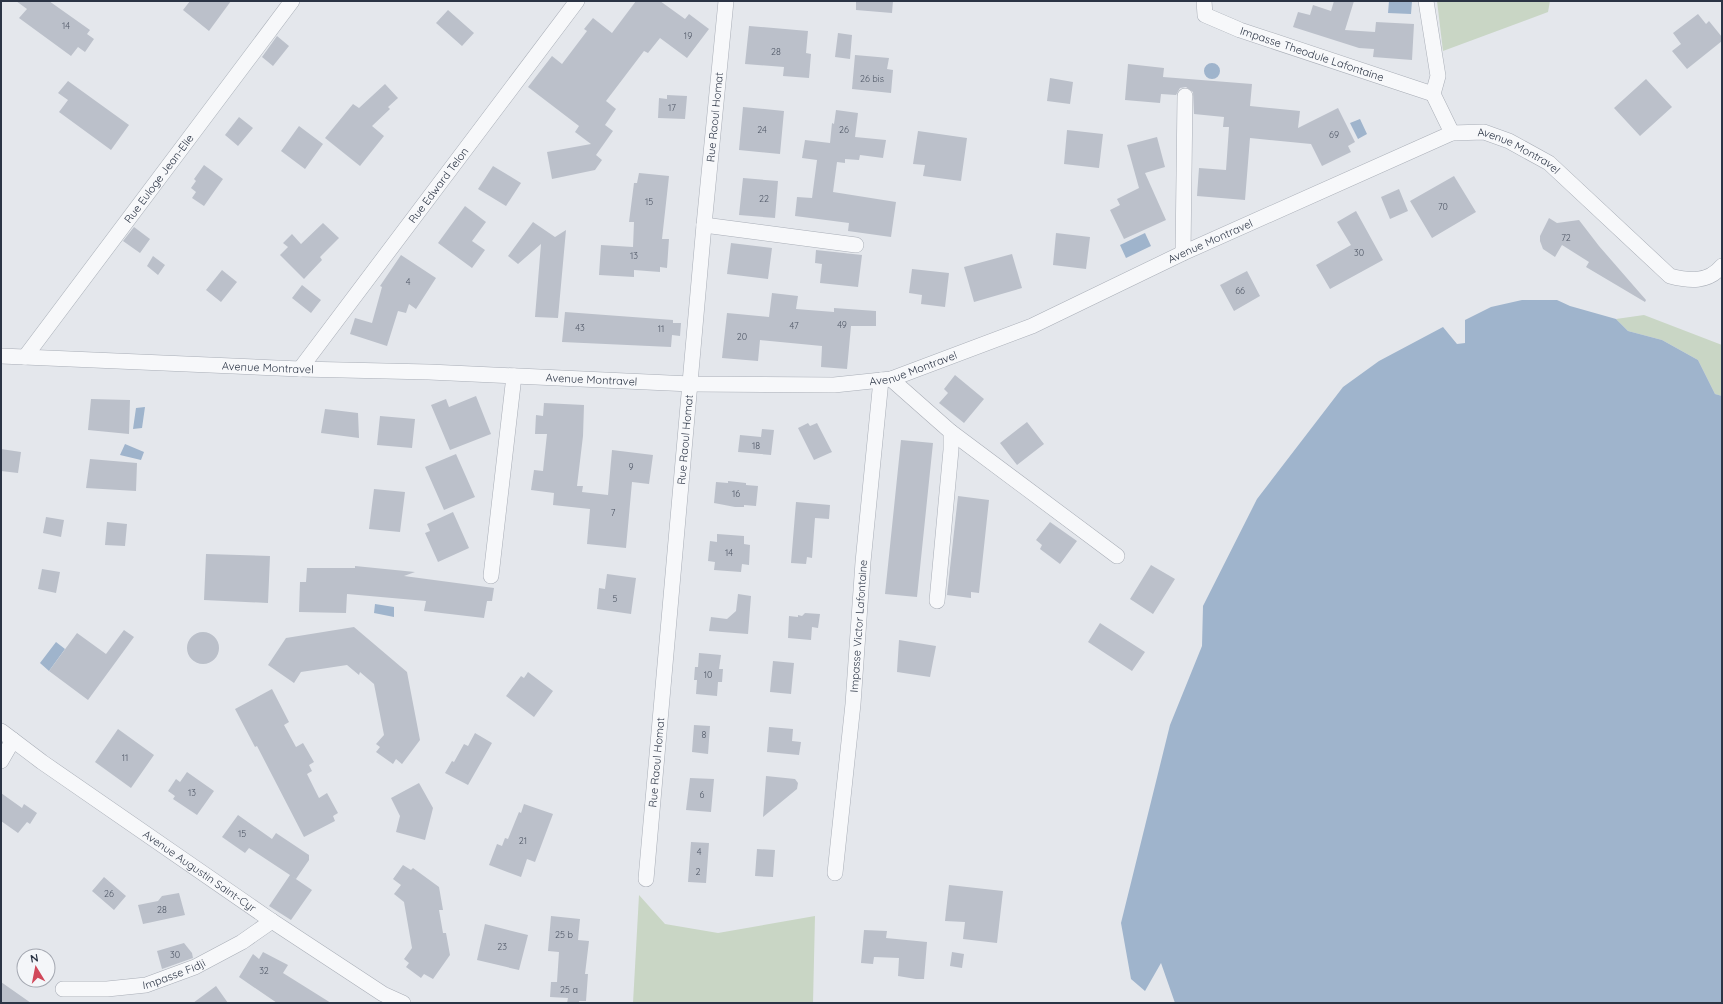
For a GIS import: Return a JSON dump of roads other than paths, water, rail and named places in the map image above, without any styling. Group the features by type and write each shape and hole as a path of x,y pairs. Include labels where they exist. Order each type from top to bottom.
{"street":[{"name":"Rue Euloge Jean-Elie","path":"25,357 292,1"},
{"name":"Rue Edward Telon","path":"300,369 577,1"},
{"name":"Rue Raoul Homat","path":"646,879 704,225 726,1"},
{"name":"Impasse Theodule Lafontaine","path":"1204,1 1206,15 1240,30 1433,94"},
{"path":"1426,1 1438,76 1433,94 1452,133"},
{"path":"1184,253 1185,96"},
{"name":"Avenue Montravel","path":"1,356 300,369 429,372 691,384 834,385 886,380 1032,326 1184,253 1452,133 1484,132 1509,141 1549,163 1670,276 1694,280 1705,278 1720,272"},
{"path":"704,225 856,245"},
{"path":"491,576 514,376"},
{"path":"886,380 951,432 1117,556"},
{"name":"Impasse Victor Lafontaine","path":"835,873 853,704 863,562 886,380"},
{"path":"937,601 951,450 951,432"},
{"path":"1,761 7,735"},
{"name":"Avenue Augustin Saint-Cyr","path":"7,735 42,762 272,921 383,994 403,1003"},
{"name":"Impasse Fidji","path":"63,989 107,989 146,985 195,967 242,942 272,921"}],"water":[{"path":"1389,1 1412,1 1411,14 1388,13"},
{"path":"1212,63 1218,65 1220,71 1218,77 1212,79 1206,77 1204,71 1206,65"},
{"path":"1360,119 1367,134 1358,139 1350,123"},
{"path":"1145,233 1151,246 1126,258 1120,245"},
{"path":"1522,300 1557,300 1570,306 1616,319 1628,331 1662,340 1698,360 1715,394 1722,396 1722,1003 1175,1003 1161,963 1145,991 1131,979 1121,923 1170,725 1202,646 1203,606 1257,499 1343,387 1379,361 1443,327 1457,344 1465,343 1465,320 1491,307"},
{"path":"145,407 142,428 133,429 136,408"},
{"path":"125,444 144,452 141,460 120,455"},
{"path":"375,604 394,607 394,617 374,613"},
{"path":"56,642 65,649 49,671 40,663"}]}
